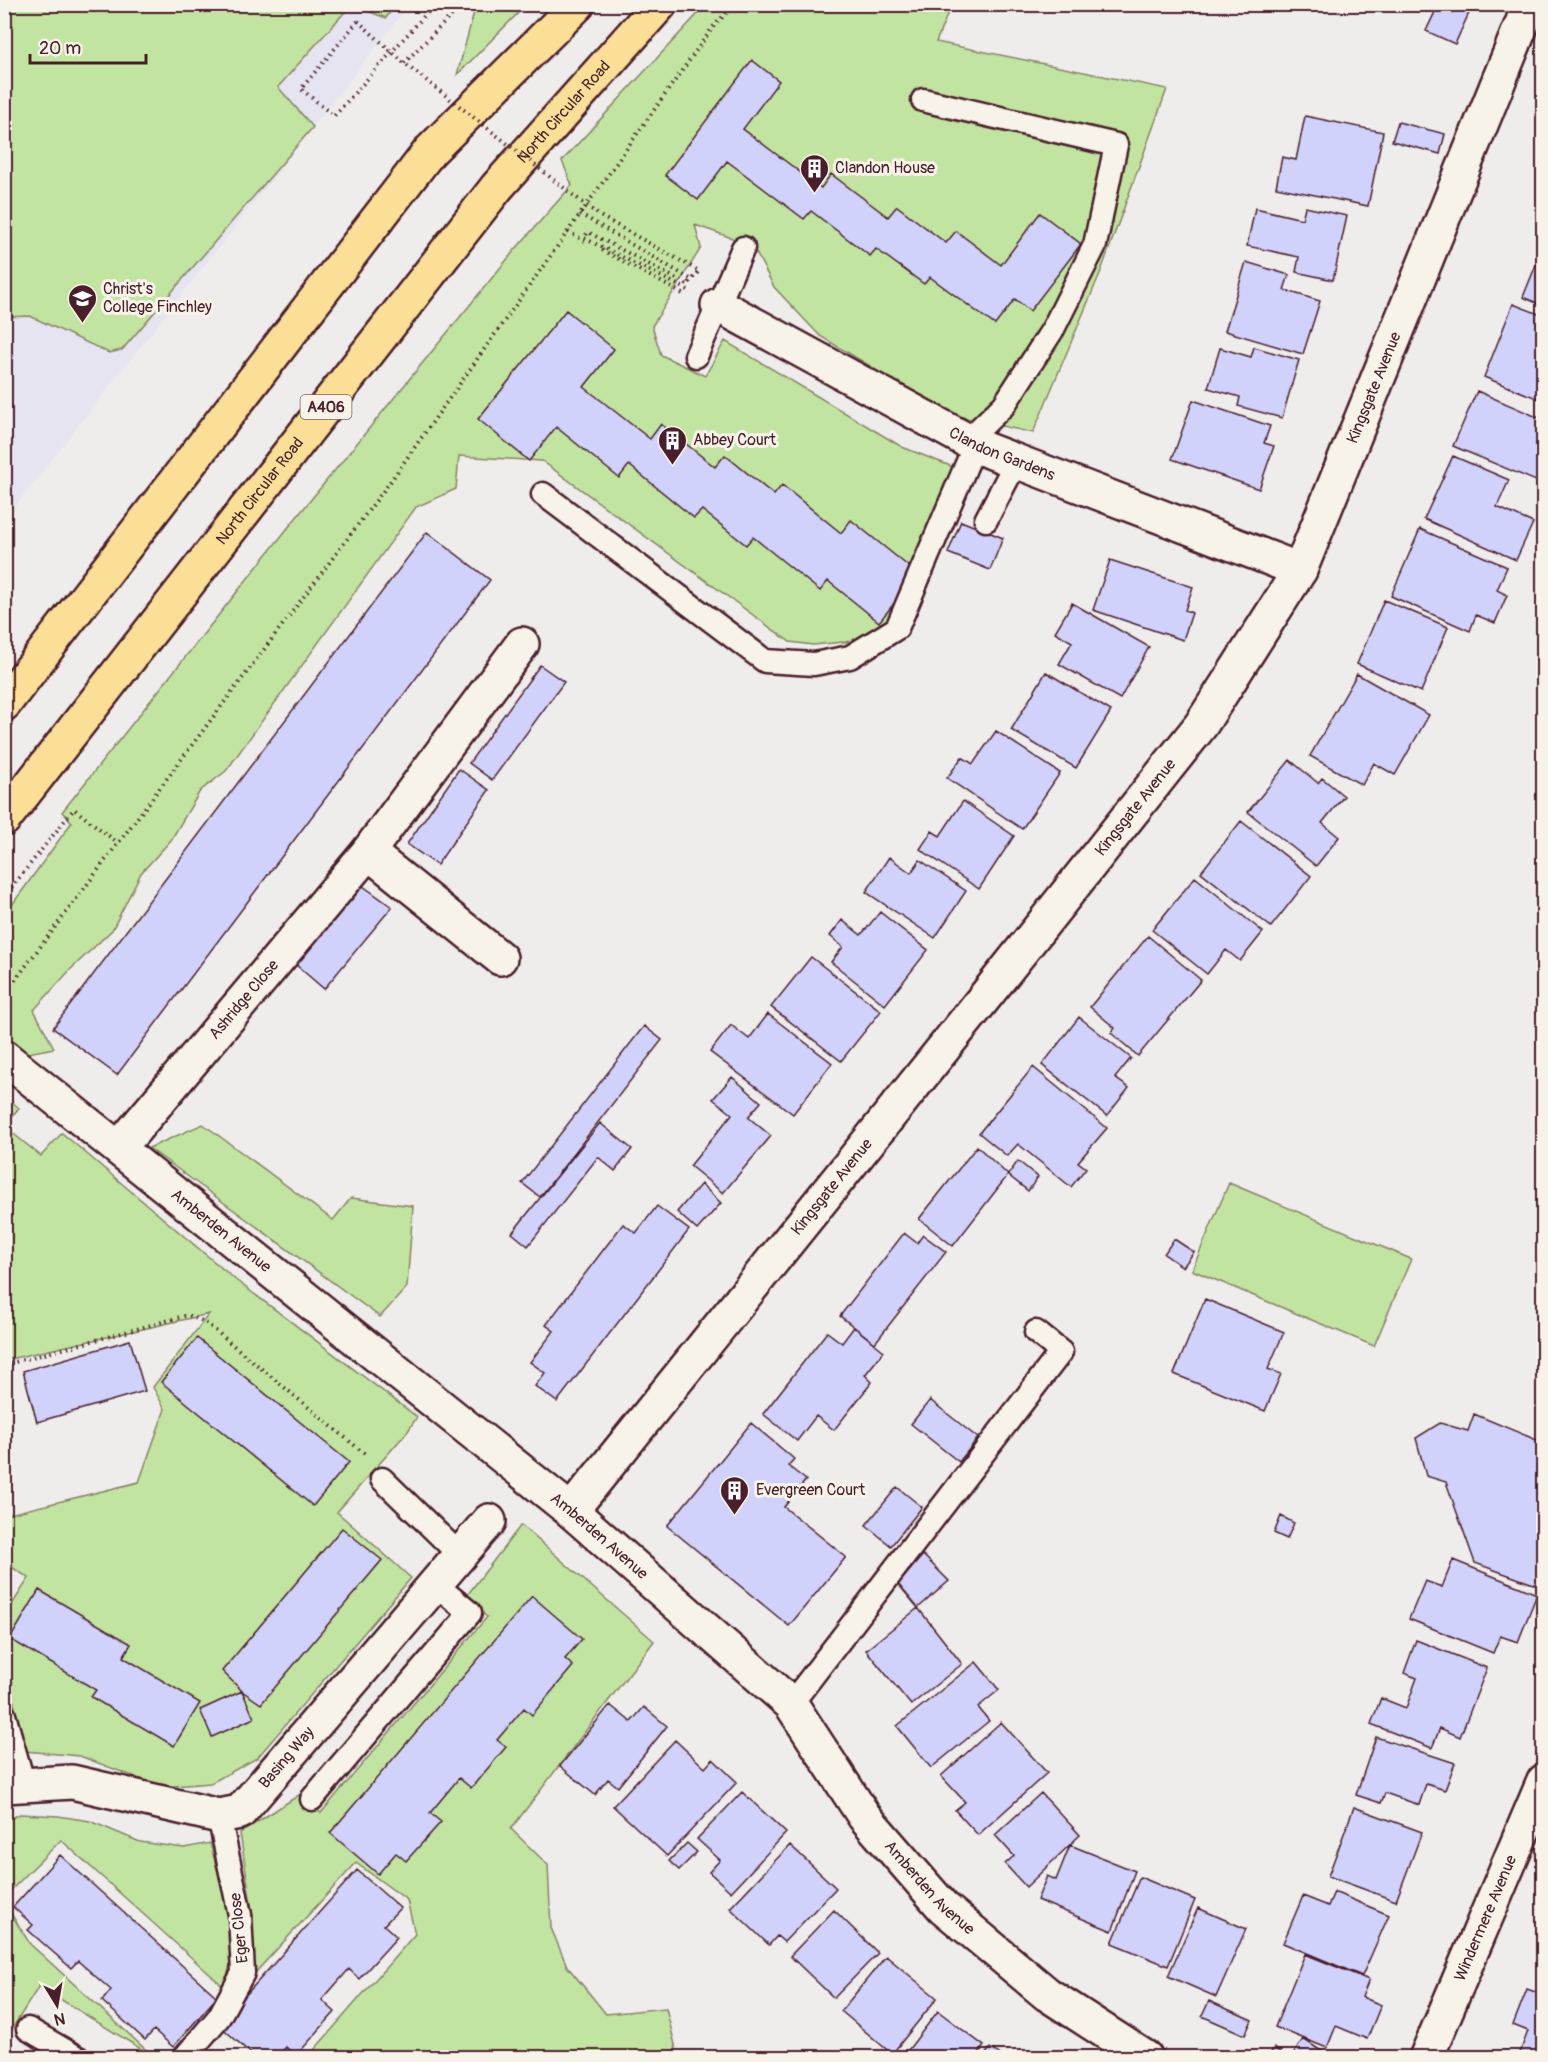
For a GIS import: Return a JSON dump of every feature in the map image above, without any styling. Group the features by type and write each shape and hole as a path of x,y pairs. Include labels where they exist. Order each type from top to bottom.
{"highway":[{"path":"4,704 430,151 578,4"},
{"name":"North Circular Road","path":"4,819 497,187 660,4"}],"street":[{"name":"Kingsgate Avenue","path":"572,1511 1201,725 1300,570 1530,4"},
{"name":"Clandon Gardens","path":"718,305 971,443 1300,570"},
{"name":"Ashridge Close","path":"119,1148 368,852 522,644"},
{"path":"368,852 500,958"},
{"name":"Amberden Avenue","path":"4,1057 572,1511 791,1704 864,1816 943,1908 1047,1994 1146,2058"},
{"name":"Basing Way","path":"219,1816 240,1812 489,1521"},
{"name":"Windermere Avenue","path":"1426,2058 1544,1781"},
{"path":"14,1785 72,1782 219,1816"}],"lane":[{"path":"543,494 765,661 814,664 850,657 897,628 971,443 1004,405 1053,330 1095,244 1116,145 923,99"},
{"path":"696,356 743,248"},
{"path":"986,520 1016,462"},
{"path":"791,1704 1061,1352 1036,1332"},
{"path":"382,1479 460,1555"},
{"path":"312,1799 470,1613 435,1584"},
{"path":"4,1715 14,1785"},
{"name":"Eger Close","path":"184,2058 219,2017 243,1973 240,1915 219,1816"},
{"path":"28,2029 78,2058"}],"path":[{"path":"435,4 333,116 301,89 358,21 404,63 600,216 699,271 688,284 588,232 584,238 718,305"},
{"path":"404,63 456,11 458,4"},
{"path":"4,995 390,482 713,27 735,4"},
{"path":"580,214 718,305"},
{"path":"568,232 718,305"},
{"path":"4,897 74,809 118,843"},
{"path":"4,1365 188,1315 205,1322 372,1459 382,1479"}],"shaded area":[{"name":"Christ's College Finchley","path":"5,5 409,5 5,519"}],"green space":[{"name":"Christ's College Finchley","path":"5,4 351,5 278,87 313,127 122,350 109,353 30,316 5,317"},
{"path":"395,4 386,18 352,5"},
{"path":"476,5 526,5 457,75"},
{"path":"706,5 951,5 936,42 1167,89 1101,271 1033,433 931,410 870,366 820,336 774,287 752,245 695,225 701,248 652,326 661,355 705,376 725,341 902,447 953,467 893,621 864,640 813,645 790,642 542,461 459,456 456,489 416,507 226,771 200,791 171,840 141,873 112,930 70,970 34,1010 54,1048 28,1053 5,1043 4,916 72,822 62,812 291,524 514,251 572,185 562,161"},
{"path":"5,1096 19,1108 5,1125"},
{"path":"203,1124 333,1220 351,1198 413,1206 407,1287 380,1317 149,1148"},
{"path":"5,1127 41,1156 62,1133 237,1281 417,1417 408,1431 337,1512 411,1578 257,1758 211,1783 161,1787 80,1756 25,1751 5,1664 4,1617 29,1578 5,1563 5,1515 139,1482 165,1409 153,1387 209,1314 5,1360"},
{"path":"1229,1183 1411,1259 1374,1346 1192,1270"},
{"path":"521,1525 654,1641 511,1829 548,1865 551,1928 567,1966 606,2014 666,2008 676,2049 672,2057 308,2057 415,1934 407,1900 356,1863 254,1974 253,1917 240,1833 299,1795 321,1813 487,1617 465,1598"},
{"path":"20,1814 90,1821 140,1842 184,1848 210,1843 228,1910 233,1954 224,1987 61,1840 5,1896 5,1821"},
{"path":"5,1904 30,1944 154,2057 39,1986 5,2040"}],"building":[{"path":"1418,4 1473,4 1455,44 1426,31 1435,12"},
{"name":"Clandon House","path":"752,60 779,81 743,129 821,188 831,174 888,217 897,206 946,243 956,231 1001,265 1040,213 1081,244 1030,311 1015,299 995,325 930,277 924,284 876,249 870,256 811,211 804,219 727,161 698,200 665,175"},
{"path":"1305,116 1383,132 1368,206 1276,187 1282,157 1296,160"},
{"path":"1398,122 1445,134 1440,154 1392,141"},
{"path":"1305,207 1347,216 1333,280 1296,272 1299,257 1247,246 1255,208 1302,219"},
{"path":"1544,245 1544,306 1523,297"},
{"path":"1246,262 1289,275 1284,290 1320,301 1303,354 1225,331"},
{"path":"1513,304 1544,316 1544,401 1484,377"},
{"name":"Abbey Court","path":"566,310 614,349 584,387 650,439 661,424 715,467 725,455 774,495 782,485 841,533 851,520 918,574 879,622 828,581 820,591 753,537 746,545 702,510 694,518 629,465 619,478 556,427 529,461 478,419"},
{"path":"1254,347 1299,360 1282,418 1238,406 1240,397 1208,388 1220,348 1251,357"},
{"path":"1477,391 1544,420 1544,448 1539,458 1544,459 1543,484 1453,446"},
{"path":"1193,400 1270,426 1264,443 1274,446 1259,489 1172,459"},
{"path":"1453,456 1509,480 1497,507 1533,523 1516,560 1424,519"},
{"path":"961,521 1003,538 990,570 948,553"},
{"path":"1420,529 1507,567 1497,590 1507,595 1495,623 1476,615 1470,631 1391,596"},
{"path":"427,532 490,580 117,1075 53,1028"},
{"path":"1110,560 1193,587 1185,610 1192,613 1183,640 1093,610"},
{"path":"1384,600 1448,627 1421,692 1357,664"},
{"path":"1072,603 1149,647 1120,699 1059,664 1072,642 1055,632"},
{"path":"540,665 564,682 492,780 469,763"},
{"path":"1046,672 1111,711 1076,768 1011,730"},
{"path":"1357,674 1429,715 1395,775 1374,763 1362,785 1310,756"},
{"path":"996,731 1060,773 1022,829 947,778 962,757 973,764"},
{"path":"1290,760 1318,783 1322,778 1344,796 1322,823 1339,837 1316,866 1248,812"},
{"path":"459,769 489,790 437,865 407,844"},
{"path":"963,801 1014,836 979,889 920,849 932,831 940,836"},
{"path":"1241,821 1311,876 1271,927 1201,872"},
{"path":"889,857 911,873 920,860 966,891 935,938 866,892"},
{"path":"1195,877 1263,932 1240,961 1226,950 1207,974 1152,930"},
{"path":"363,886 392,907 324,989 295,964"},
{"path":"880,912 928,950 885,1005 831,962 843,947 830,936 842,920 861,935"},
{"path":"1148,936 1201,980 1138,1056 1111,1033 1115,1028 1090,1007"},
{"path":"811,957 881,1011 841,1061 771,1007"},
{"path":"768,1014 832,1063 793,1114 710,1052 731,1025 749,1039"},
{"path":"1079,1017 1131,1058 1115,1078 1129,1088 1107,1116 1042,1065"},
{"path":"644,1026 662,1040 540,1197 522,1183"},
{"path":"1033,1067 1107,1128 1078,1162 1086,1168 1071,1187 1018,1144 1007,1156 979,1133"},
{"path":"732,1077 761,1102 748,1117 771,1136 723,1193 690,1166 732,1114 713,1099"},
{"path":"600,1123 632,1149 615,1171 598,1157 528,1246 512,1233"},
{"path":"977,1146 1008,1175 953,1246 919,1219"},
{"path":"1018,1161 1038,1177 1028,1191 1008,1175"},
{"path":"701,1184 721,1203 697,1230 677,1212"},
{"path":"657,1206 689,1230 557,1402 535,1386 545,1373 530,1362 554,1331 546,1325 623,1224 636,1233"},
{"path":"904,1233 917,1243 923,1235 946,1252 875,1343 840,1316"},
{"path":"1174,1239 1194,1252 1183,1267 1164,1254"},
{"path":"1205,1299 1284,1332 1268,1369 1281,1374 1265,1411 1174,1374"},
{"path":"854,1327 884,1351 865,1375 872,1382 834,1430 816,1416 797,1441 763,1414 827,1332 842,1343"},
{"path":"197,1338 349,1462 313,1506 161,1382"},
{"path":"130,1340 145,1391 37,1422 23,1371"},
{"path":"930,1400 978,1438 959,1462 911,1424"},
{"path":"1474,1414 1544,1443 1544,1576 1539,1586 1475,1563 1446,1482 1426,1476 1416,1438 1440,1423 1468,1431"},
{"name":"Evergreen Court","path":"751,1423 794,1459 788,1466 806,1480 784,1507 846,1557 789,1626 667,1526"},
{"path":"897,1487 922,1507 891,1546 866,1525"},
{"path":"1281,1516 1294,1523 1287,1539 1274,1533"},
{"path":"342,1528 382,1560 261,1704 242,1691 222,1671"},
{"path":"923,1555 949,1581 918,1608 898,1584"},
{"path":"1453,1560 1537,1594 1518,1642 1500,1636 1493,1653 1409,1619 1425,1581 1442,1587"},
{"path":"39,1590 131,1644 123,1657 200,1703 174,1746 91,1697 96,1690 10,1639"},
{"path":"532,1596 582,1639 565,1659 573,1666 532,1715 524,1708 497,1740 506,1747 471,1788 459,1778 430,1813 441,1822 406,1861 396,1853 378,1874 330,1833"},
{"path":"918,1608 962,1664 911,1705 866,1650"},
{"path":"1416,1640 1487,1668 1460,1737 1440,1728 1432,1748 1371,1724 1381,1698 1406,1708 1417,1678 1404,1673"},
{"path":"976,1662 999,1690 978,1707 989,1721 931,1768 897,1726"},
{"path":"242,1691 254,1718 212,1737 200,1710"},
{"path":"610,1705 631,1722 644,1707 667,1726 618,1787 608,1779 595,1795 560,1766"},
{"path":"1001,1722 1047,1773 978,1835 955,1810 965,1802 941,1776"},
{"path":"1376,1737 1455,1763 1445,1790 1426,1784 1419,1805 1385,1793 1381,1803 1356,1795"},
{"path":"675,1740 705,1768 713,1759 737,1782 667,1856 613,1806"},
{"path":"742,1792 786,1833 731,1892 709,1872 720,1860 697,1839"},
{"path":"1041,1793 1080,1835 1026,1887 1005,1864 1014,1856 995,1835"},
{"path":"1354,1807 1422,1832 1396,1901 1328,1876"},
{"path":"687,1843 697,1852 679,1870 669,1861"},
{"path":"790,1845 836,1888 784,1942 777,1936 769,1945 730,1908"},
{"path":"1070,1845 1135,1871 1112,1931 1037,1900 1047,1876 1056,1880"},
{"path":"60,1855 217,1997 173,2047 154,2030 145,2040 102,2001 111,1990 78,1961 71,1968 28,1930 33,1925 13,1907"},
{"path":"357,1870 400,1908 384,1925 397,1937 359,1979 349,1969 322,2000 335,2012 296,2056 286,2047 276,2058 256,2058 219,2025"},
{"path":"1140,1877 1195,1900 1168,1966 1112,1943"},
{"path":"1334,1892 1389,1915 1362,1976 1283,1943 1303,1896 1328,1906"},
{"path":"1198,1908 1246,1929 1216,1997 1168,1976"},
{"path":"834,1910 878,1953 834,1998 790,1956"},
{"path":"1305,1954 1369,1980 1362,1997 1381,2005 1367,2039 1336,2026 1327,2048 1275,2027"},
{"path":"886,1956 937,1998 892,2054 841,2011"},
{"path":"1544,1958 1544,1977 1537,1974"},
{"path":"1527,1989 1544,1995 1544,2058 1518,2058 1528,2031 1513,2025"},
{"path":"1209,2001 1252,2020 1245,2035 1202,2016"},
{"path":"938,2011 984,2046 975,2058 902,2058"},
{"path":"1303,2039 1332,2058 1291,2058"},
{"path":"990,2048 1005,2058 983,2058"},
{"path":"1274,2048 1289,2058 1267,2058"},
{"path":"1071,2052 1081,2058 1068,2058"}],"place":[{"name":"Clandon House","path":"814,194"},
{"name":"Christ's College Finchley","path":"82,324"},
{"name":"Abbey Court","path":"672,466"},
{"name":"Evergreen Court","path":"735,1516"}]}
